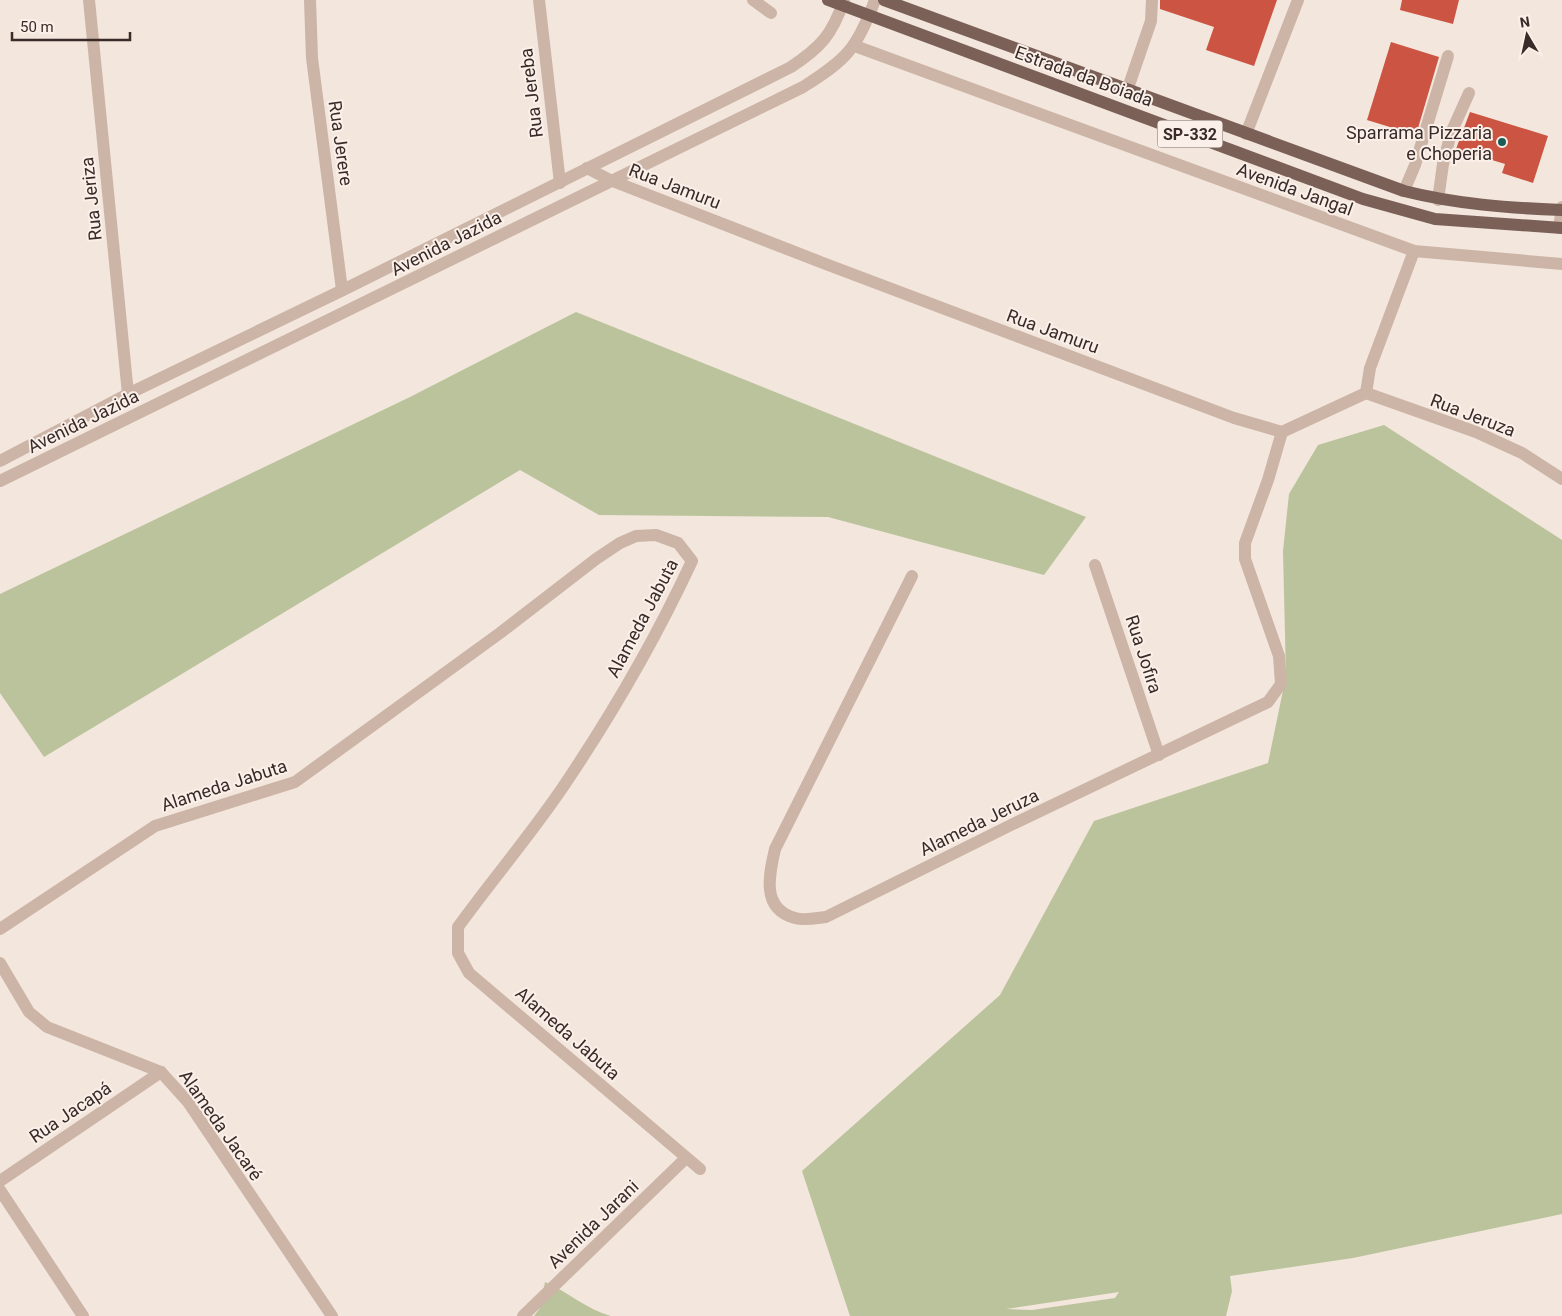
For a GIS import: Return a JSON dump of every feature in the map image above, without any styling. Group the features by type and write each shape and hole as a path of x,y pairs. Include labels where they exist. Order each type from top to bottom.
{"main road":[{"name":"Estrada da Boiada","path":"828,0 843,3 869,16 1363,199 1435,219 1561,228"},
{"name":"Estrada da Boiada","path":"884,0 1128,88 1246,134 1404,191 1438,200 1493,207 1562,209"}],"street":[{"name":"Rua Jeriza","path":"89,0 128,395 120,405 120,410 123,414 137,415 142,409 141,399 128,395"},
{"name":"Rua Jerere","path":"310,0 312,58 342,291"},
{"name":"Rua Jereba","path":"539,0 560,183"},
{"path":"753,0 771,13"},
{"name":"Avenida Jazida","path":"0,481 357,307 610,180 803,87 835,67 855,46 875,0"},
{"path":"1128,88 1151,21 1152,0"},
{"path":"1246,134 1298,0"},
{"name":"Avenida Jazida","path":"0,461 128,395 342,291 791,67 816,51 834,26 843,3"},
{"name":"Avenida Jangal","path":"855,46 1414,251 1539,264 1562,264"},
{"path":"1404,191 1448,56"},
{"path":"1438,200 1443,164 1451,132 1469,93"},
{"name":"Rua Jamuru","path":"587,168 610,180 841,270 1234,418 1282,432"},
{"path":"1561,228 1562,209"},
{"path":"1282,432 1366,392 1370,368 1414,251"},
{"name":"Rua Jerere","path":"344,313 335,304 336,295 342,291 349,290 357,295 357,307"},
{"name":"Rua Jeruza","path":"1366,392 1476,432 1514,449 1562,479"},
{"name":"Alameda Jeruza","path":"912,576 775,849 768,882 770,896 781,912 796,919 826,917 1011,825 1257,709 1268,702 1282,684 1278,656 1245,560 1245,543 1268,480 1282,432"},
{"name":"Alameda Jabuta","path":"0,928 155,826 295,782 500,633 596,559 636,536 656,535 678,543 687,551 692,561 686,574 639,666 568,780 458,927 458,953 469,973 492,990 700,1169"},
{"name":"Rua Jofira","path":"1095,564 1159,755"},
{"name":"Alameda Jacaré","path":"0,963 29,1012 47,1027 160,1072 188,1102 332,1316"},
{"name":"Rua Jacapá","path":"0,1180 160,1072"},
{"name":"Avenida Jarani","path":"523,1316 686,1158"},
{"path":"0,1190 83,1316"}],"green space":[{"path":"576,312 1086,517 1044,575 828,517 599,515 520,470 44,757 0,693 0,594 410,397"},
{"path":"1384,425 1562,540 1562,1214 1353,1258 1230,1276 1232,1291 1226,1316 850,1316 802,1171 1000,995 1094,821 1268,763 1286,676 1283,551 1289,494 1318,445","holes":["1119,1292 1115,1298 1032,1310 1006,1309"]},
{"path":"545,1282 593,1309 611,1316 534,1316 540,1308"}],"building":[{"path":"1160,0 1277,0 1254,66 1206,50 1214,27 1160,9"},
{"path":"1402,0 1459,0 1453,24 1400,10"},
{"path":"1391,42 1439,57 1416,135 1367,120"},
{"name":"Sparrama Pizzaria e Choperia","path":"1470,112 1548,136 1533,183 1502,173 1505,164 1456,149"}],"place":[{"name":"Sparrama Pizzaria e Choperia","path":"1502,142"}]}
